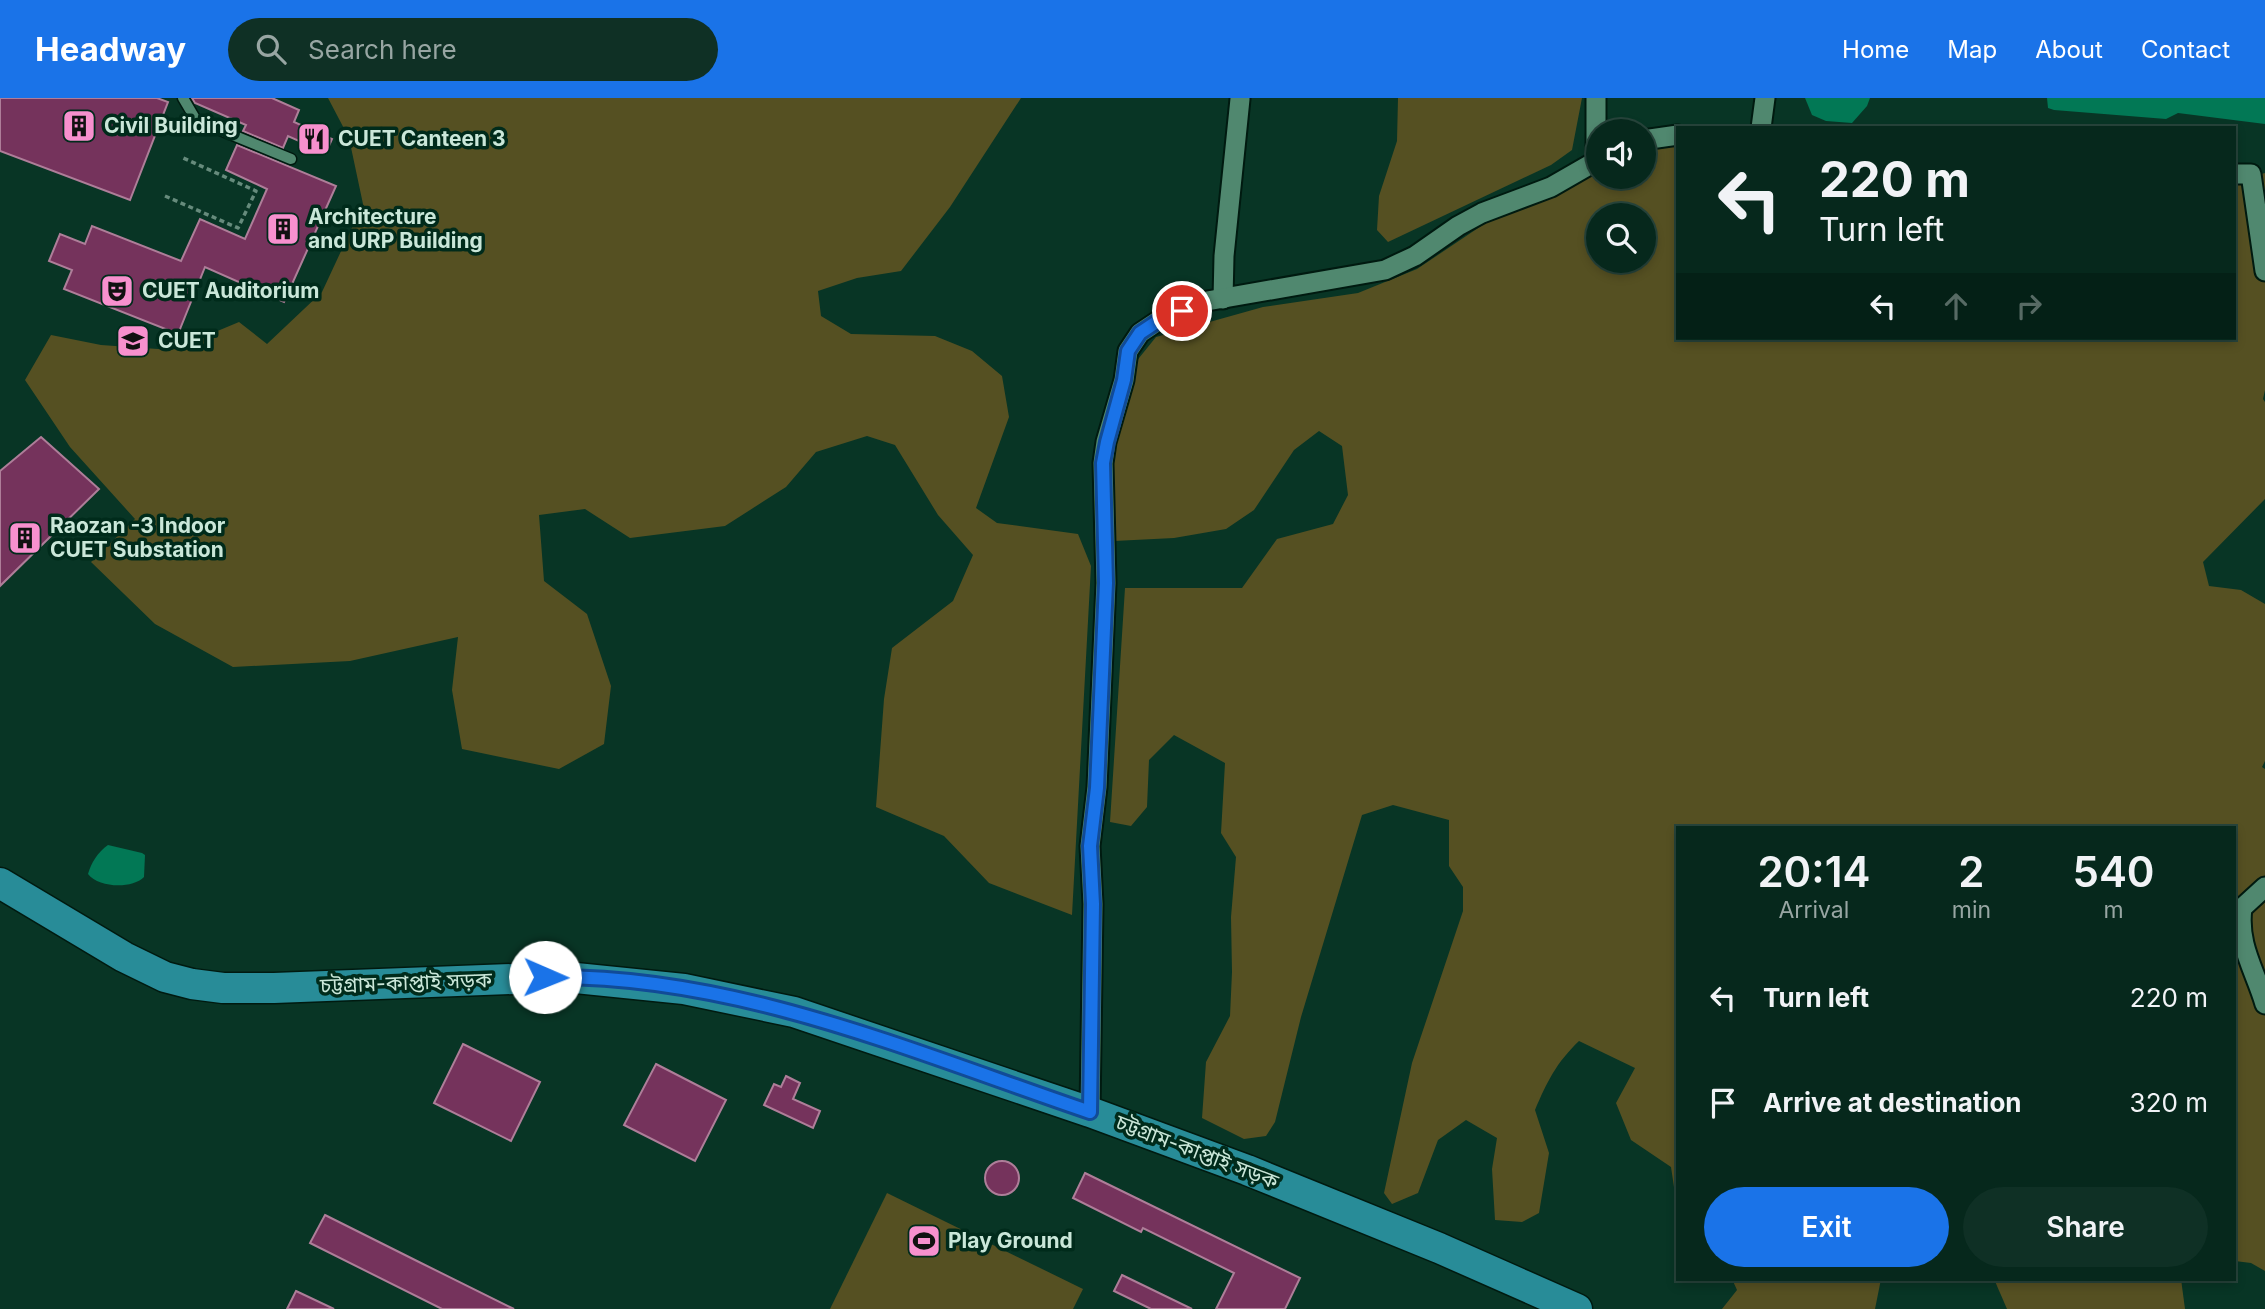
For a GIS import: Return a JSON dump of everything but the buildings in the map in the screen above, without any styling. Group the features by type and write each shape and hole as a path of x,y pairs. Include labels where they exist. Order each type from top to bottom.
{"main road":[{"name":"চট্টগ্রাম-কাপ্তাই সড়ক","path":"0,883 132,962 165,977 192,984 223,988 274,988 566,977 649,984 720,995 794,1012 1090,1112 1339,1207 1577,1309"}],"street":[{"path":"1596,98 1596,119"},
{"path":"1761,126 1765,98"},
{"path":"1223,299 1224,256 1240,99"},
{"path":"1656,138 1676,135"},
{"path":"1090,1112 1093,904 1090,846 1097,788 1106,596 1103,463 1124,380 1128,351 1140,333 1158,321 1207,301 1385,270 1415,256 1482,213 1551,187 1586,166"},
{"path":"2236,174 2251,174 2265,271"},
{"path":"2265,887 2242,908 2240,920 2242,945 2265,1004"}],"lane":[{"path":"183,98 196,120 291,159"}],"path":[{"path":"164,196 238,228 256,191 181,156"}],"shaded area":[{"path":"328,98 1021,98 950,207 901,271 857,278 818,291 821,316 851,334 935,336 972,351 1002,376 1009,417 976,508 997,523 1078,534 1091,566 1072,915 989,883 944,836 876,807 884,699 892,648 953,601 973,555 938,515 895,445 867,436 816,452 786,487 725,526 630,538 585,509 539,515 544,581 587,614 611,686 604,744 559,769 462,749 452,690 458,637 350,661 233,667 155,624 91,562 135,519 70,447 25,380 51,335 101,345 172,350 239,322 267,344 322,292 363,204 349,138"},
{"path":"1398,98 1582,98 1572,150 1551,165 1388,242 1377,230 1379,196 1397,141"},
{"path":"1805,98 1870,98 1867,106 1852,123 1826,121 1812,115"},
{"path":"2047,98 2265,98 2265,124 2178,113 2166,119 2054,110 2048,108"},
{"path":"1676,143 1676,340 2236,340 2236,181 2265,173 2265,499 2203,562 2209,586 2241,590 2265,604 2265,761 2262,767 2265,769 2265,1271 2251,1263 2236,1261 2236,826 1676,826 1676,1201 1671,1167 1631,1140 1616,1103 1635,1068 1579,1041 1553,1073 1535,1110 1549,1153 1539,1213 1522,1222 1495,1220 1492,1169 1497,1138 1466,1120 1438,1140 1418,1193 1392,1204 1384,1193 1412,1063 1463,911 1463,887 1449,866 1449,820 1393,805 1362,815 1301,1017 1275,1122 1266,1136 1244,1139 1202,1118 1206,1062 1230,1016 1231,917 1236,857 1221,833 1225,763 1174,735 1149,760 1147,807 1131,826 1110,822 1125,588 1242,588 1277,539 1333,524 1348,495 1342,446 1319,431 1294,450 1254,510 1226,529 1174,538 1114,541 1111,467 1135,363 1156,337 1263,307 1358,293 1417,269 1487,222 1550,196 1586,175 1586,189 1656,189 1656,148"},
{"path":"108,845 145,855 144,877 124,885 107,884 93,879 88,874 91,866 98,854"},
{"name":"Play Ground","path":"887,1193 1083,1289 1073,1309 830,1309"},
{"path":"1733,1281 1881,1281 1875,1309 1722,1309 1737,1290"},
{"path":"1995,1281 2181,1281 2185,1309 2007,1309"}],"place":[{"name":"Civil Building","path":"79,126"},
{"name":"CUET Canteen 3","path":"314,139"},
{"name":"Architecture and URP Building","path":"283,229"},
{"name":"CUET Auditorium","path":"117,291"},
{"name":"CUET","path":"133,341"},
{"name":"Raozan -3 Indoor CUET Substation","path":"25,538"},
{"name":"Play Ground","path":"924,1241"}],"route":[{"path":"545,977 649,984 754,1002 846,1028 1090,1112 1093,904 1090,846 1097,788 1106,583 1103,463 1124,380 1128,351 1140,333 1158,321 1182,311"}]}
